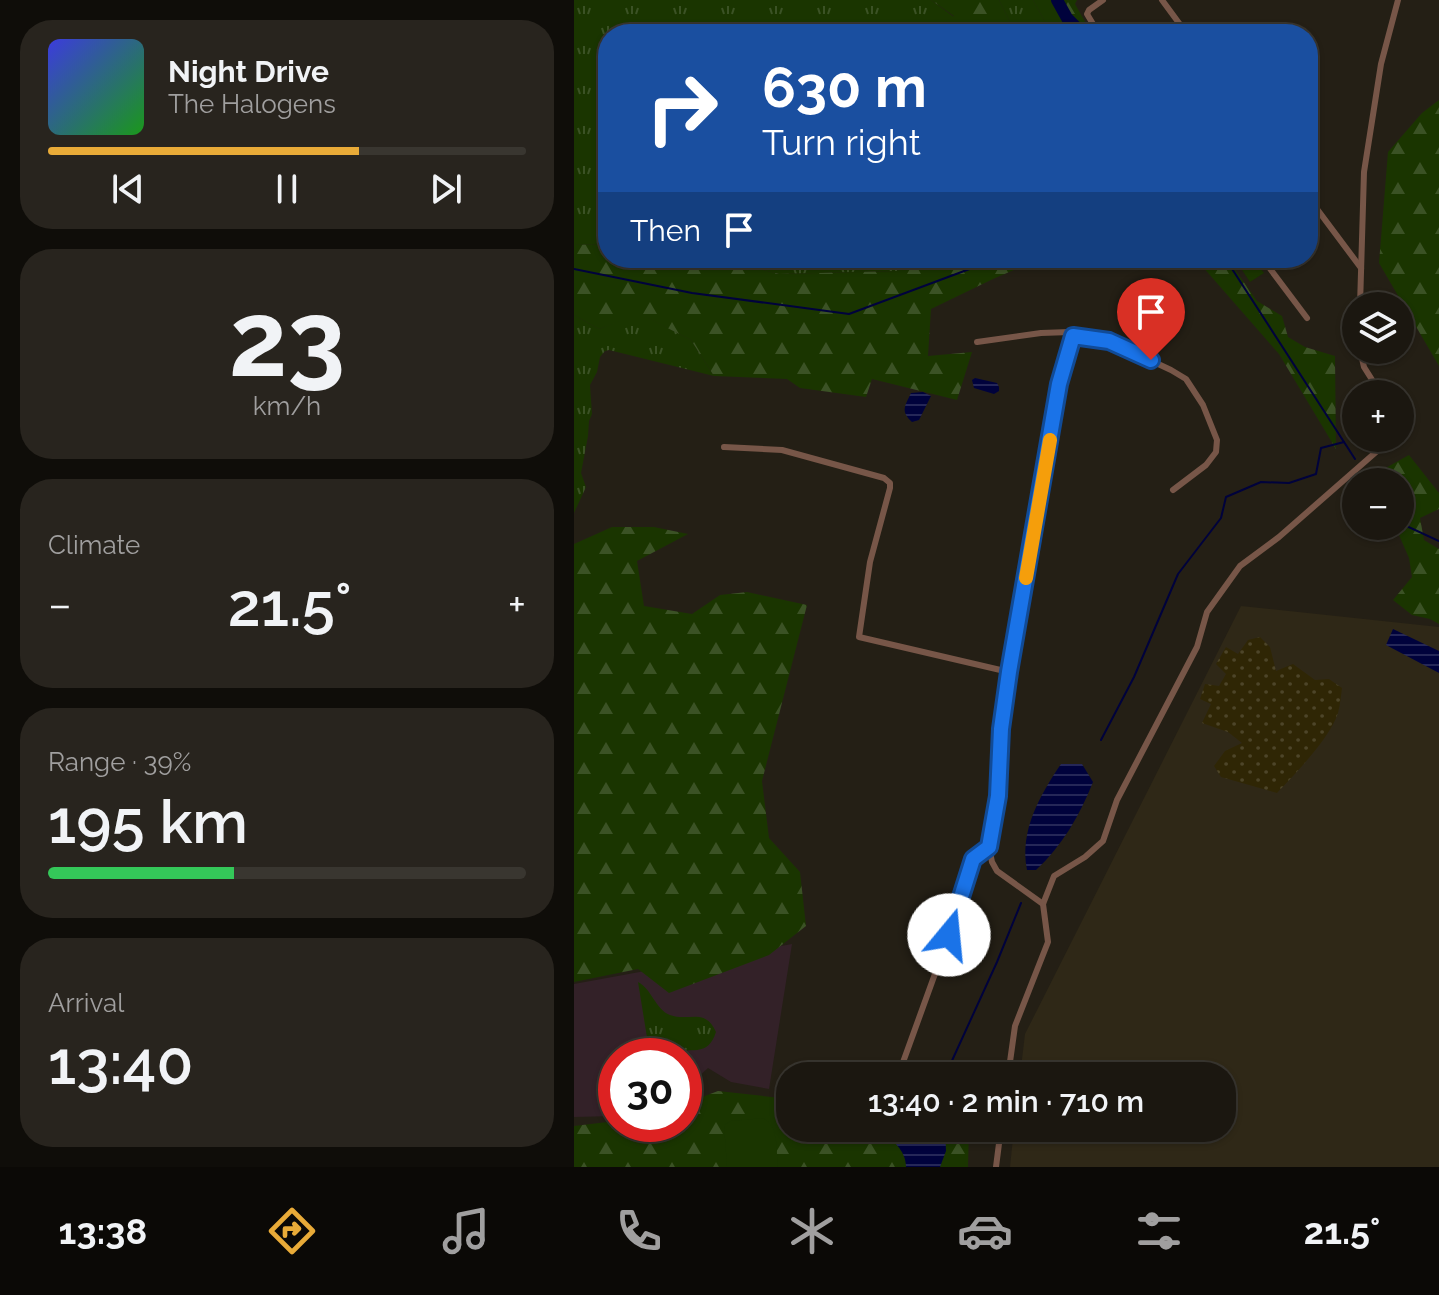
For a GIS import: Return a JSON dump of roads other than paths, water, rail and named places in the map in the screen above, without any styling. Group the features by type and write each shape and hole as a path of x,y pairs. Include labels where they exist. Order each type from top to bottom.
{"street":[{"path":"1093,24 1087,14 1103,0"},
{"path":"1162,0 1180,24"},
{"path":"1360,292 1364,172 1381,64 1398,0"},
{"path":"1318,210 1361,268"},
{"path":"1270,268 1307,318"},
{"path":"977,342 1070,332 1073,336 1109,341 1186,379 1203,405 1217,440 1216,452 1206,465 1173,490"},
{"path":"1043,904 997,871 989,847 998,796 1001,729 1009,672 1059,384 1073,336"},
{"path":"724,447 782,450 884,478 890,483 890,488 870,562 859,637 1009,672"},
{"path":"1010,1062 1015,1026 1048,942 1043,904 1054,876 1085,857 1103,841 1117,800 1197,647 1207,612 1240,566 1279,537 1375,452"},
{"path":"903,1062 973,859 989,847"},
{"path":"996,1167 999,1142"}],"waterway":[{"path":"1057,0 1073,24"},
{"path":"574,269 692,293 849,314 972,268"},
{"path":"1231,268 1355,459"},
{"path":"1101,740 1134,677 1178,574 1221,518 1226,497 1261,482 1289,483 1316,474 1321,448 1342,443"},
{"path":"1414,529 1439,541"},
{"path":"951,1062 1021,903"}]}
